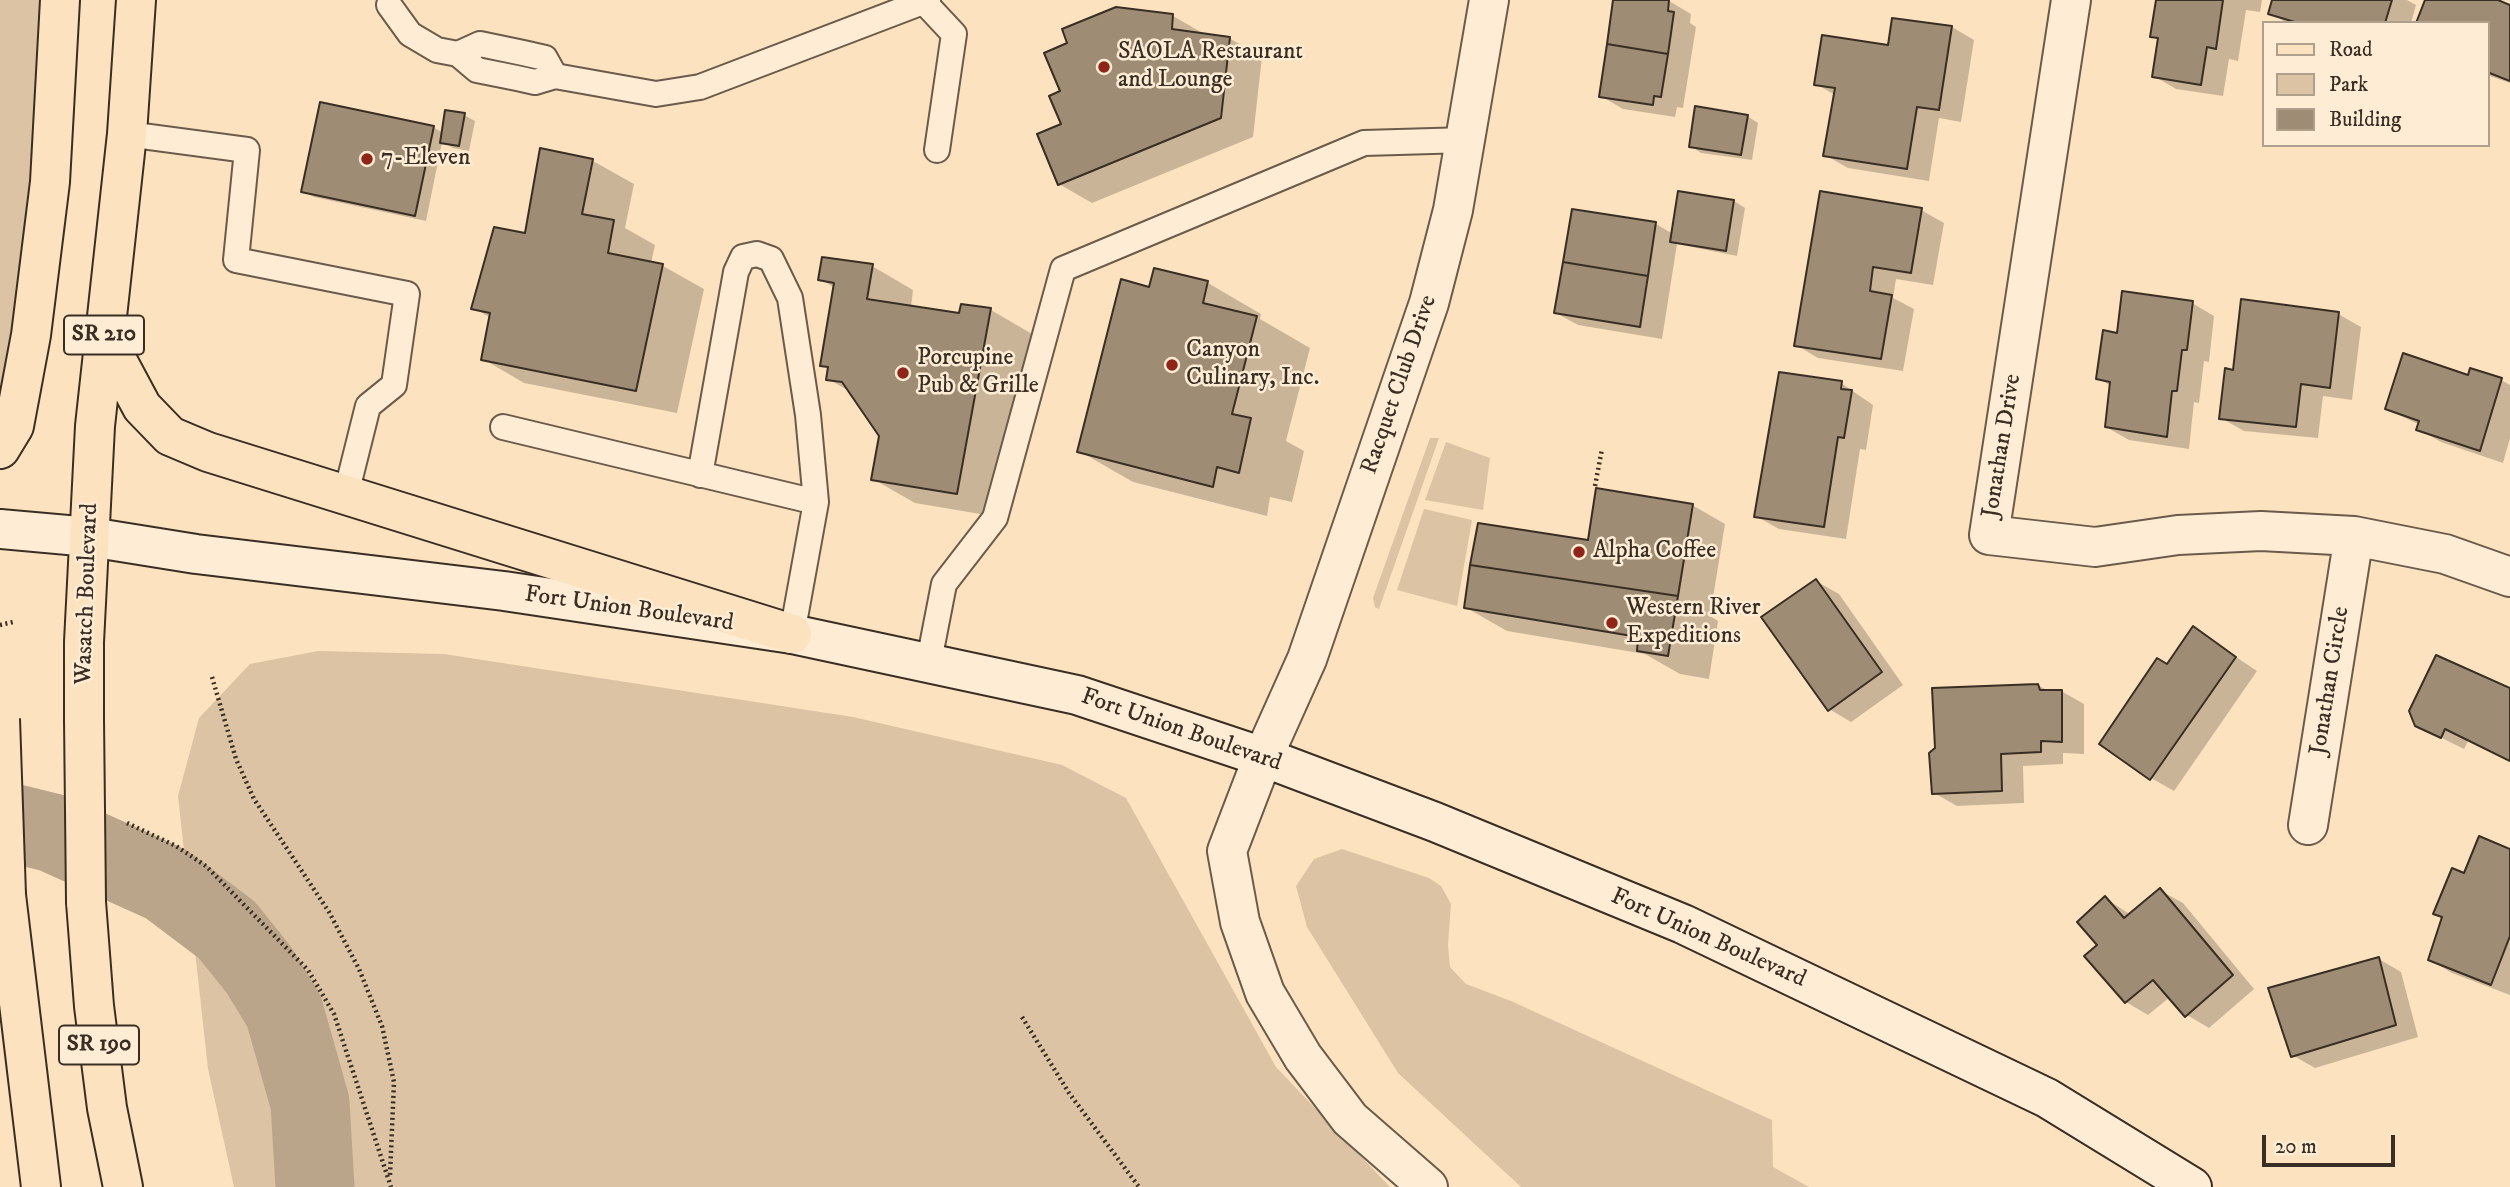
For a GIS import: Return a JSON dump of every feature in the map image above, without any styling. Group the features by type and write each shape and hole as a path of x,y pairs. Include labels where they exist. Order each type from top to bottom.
{"main road":[{"path":"0,449 14,426 31,335 50,183 60,0"},
{"name":"Wasatch Boulevard","path":"123,1187 107,1108 94,1006 86,902 84,719 95,426 127,134 136,0"},
{"path":"104,336 142,407 170,436 208,452 792,634"},
{"name":"SR 190","path":"0,719 6,895 41,1187"}],"street":[{"name":"Racquet Club Drive","path":"1427,1187 1350,1119 1303,1057 1265,993 1240,922 1227,851 1263,758 1307,659 1416,341 1453,210 1489,0"},
{"name":"Jonathan Drive","path":"2071,0 1989,535 2095,547 2178,535 2261,530 2354,536 2445,554 2510,577"},
{"name":"Fort Union Boulevard","path":"0,529 89,537 196,554 504,591 792,634 929,661 1077,695 1263,758 1435,822 1683,924 2047,1098 2192,1187"},
{"name":"Jonathan Circle","path":"2308,825 2354,536"}],"lane":[{"path":"389,5 410,34 437,50 458,54 480,44 545,58 555,76 656,94 700,87 926,2 954,34 937,150"},
{"path":"127,134 247,150 236,260 407,294 394,385 368,406 346,494"},
{"path":"929,661 944,584 995,518 1063,268 1364,143 1467,140"},
{"path":"700,475 737,272 743,257 757,254 771,259 790,298 808,415 816,502 792,634"},
{"path":"503,427 816,502"}],"path":[{"path":"1595,486 1602,449"},
{"path":"0,625 13,622"},
{"path":"212,677 236,760 254,799 329,912 359,970 382,1026 394,1082 389,1178"},
{"path":"114,819 176,846 206,866 308,970 334,1014 391,1187"},
{"path":"1022,1017 1069,1093 1139,1187"}],"green space":[{"path":"0,0 40,0 40,92 8,362 0,396"},
{"path":"1430,438 1439,438 1379,609 1375,607 1373,598"},
{"path":"1446,442 1490,458 1483,510 1425,500"},
{"path":"1424,509 1472,520 1457,606 1397,590"},
{"path":"318,651 444,654 853,717 1062,765 1126,798 1276,1067 1390,1187 234,1187 208,1069 178,796 199,718 250,664"},
{"path":"1342,849 1429,878 1441,886 1451,904 1448,945 1450,967 1466,984 1511,1001 1772,1120 1773,1167 1809,1187 1521,1187 1398,1073 1307,927 1296,886 1314,859"}],"building":[{"path":"1613,0 1669,0 1668,11 1674,12 1668,54 1607,44"},
{"path":"2156,0 2223,0 2216,49 2207,47 2201,85 2152,77 2158,38 2150,37"},
{"path":"2272,0 2392,0 2386,21 2291,21 2268,14"},
{"path":"2425,0 2498,0 2510,5 2510,81 2489,73 2489,21 2417,21"},
{"path":"1116,7 1173,14 1172,29 1230,37 1221,118 1058,185 1037,134 1061,124 1049,96 1060,91 1044,53 1067,43 1062,29"},
{"path":"1892,18 1952,26 1939,110 1917,107 1907,169 1823,156 1835,88 1814,85 1822,35 1888,45"},
{"path":"1607,44 1668,54 1661,97 1654,96 1653,105 1599,97"},
{"name":"7-Eleven","path":"320,102 434,126 415,216 301,192"},
{"path":"1695,106 1748,115 1741,155 1689,147"},
{"path":"445,110 465,113 459,146 440,143"},
{"path":"540,148 593,159 582,214 614,220 608,253 663,264 636,391 481,360 490,313 471,309 494,227 525,233"},
{"path":"1678,191 1734,200 1726,251 1670,242"},
{"path":"1820,191 1922,208 1911,273 1873,267 1870,291 1892,295 1881,359 1794,346"},
{"path":"1572,209 1656,222 1648,276 1563,262"},
{"name":"Porcupine Pub & Grille","path":"822,257 873,264 867,299 959,313 961,304 991,308 957,494 871,480 879,436 842,382 826,380 828,367 820,366 834,283 818,280"},
{"path":"1563,262 1648,276 1640,327 1554,313"},
{"name":"Canyon Culinary, Inc.","path":"1154,268 1208,281 1203,303 1257,316 1232,414 1251,418 1239,473 1217,467 1213,487 1077,452 1121,279 1149,287"},
{"path":"2122,291 2193,301 2187,350 2182,350 2177,391 2172,391 2167,437 2105,427 2110,382 2096,379 2103,330 2117,333"},
{"path":"2241,299 2339,312 2330,388 2301,384 2296,427 2219,419 2225,368 2233,370"},
{"path":"2403,353 2468,375 2470,368 2502,378 2480,451 2416,430 2419,421 2385,409"},
{"path":"1779,372 1842,381 1841,389 1852,390 1844,438 1838,437 1824,527 1754,517"},
{"name":"Alpha Coffee","path":"1596,488 1693,504 1678,596 1470,565 1478,523 1588,540"},
{"name":"Western River Expeditions","path":"1470,565 1678,596 1668,656 1637,651 1638,637 1464,608"},
{"path":"1816,579 1882,672 1828,711 1761,617"},
{"path":"2193,626 2236,657 2150,780 2099,744 2157,658 2167,664"},
{"path":"2436,655 2510,688 2510,761 2445,729 2441,738 2415,726 2409,711"},
{"path":"2038,684 2040,690 2062,690 2062,742 2041,741 2041,752 2001,754 2002,791 1932,794 1929,753 1935,748 1932,688"},
{"path":"2479,836 2510,849 2510,936 2491,985 2428,960 2442,917 2433,914 2452,868 2464,873"},
{"path":"2160,888 2233,975 2185,1017 2153,980 2125,1003 2084,956 2097,945 2077,922 2105,896 2124,918"},
{"path":"2379,957 2396,1025 2291,1057 2268,988"}],"waterway":[{"path":"0,820 53,833 166,884 227,930 259,970 284,1011 310,1103 315,1187"}],"place":[{"name":"SAOLA Restaurant and Lounge","path":"1104,67"},
{"name":"7-Eleven","path":"367,159"},
{"name":"Canyon Culinary, Inc.","path":"1172,365"},
{"name":"Porcupine Pub & Grille","path":"903,373"},
{"name":"Alpha Coffee","path":"1579,552"},
{"name":"Western River Expeditions","path":"1612,623"}]}
